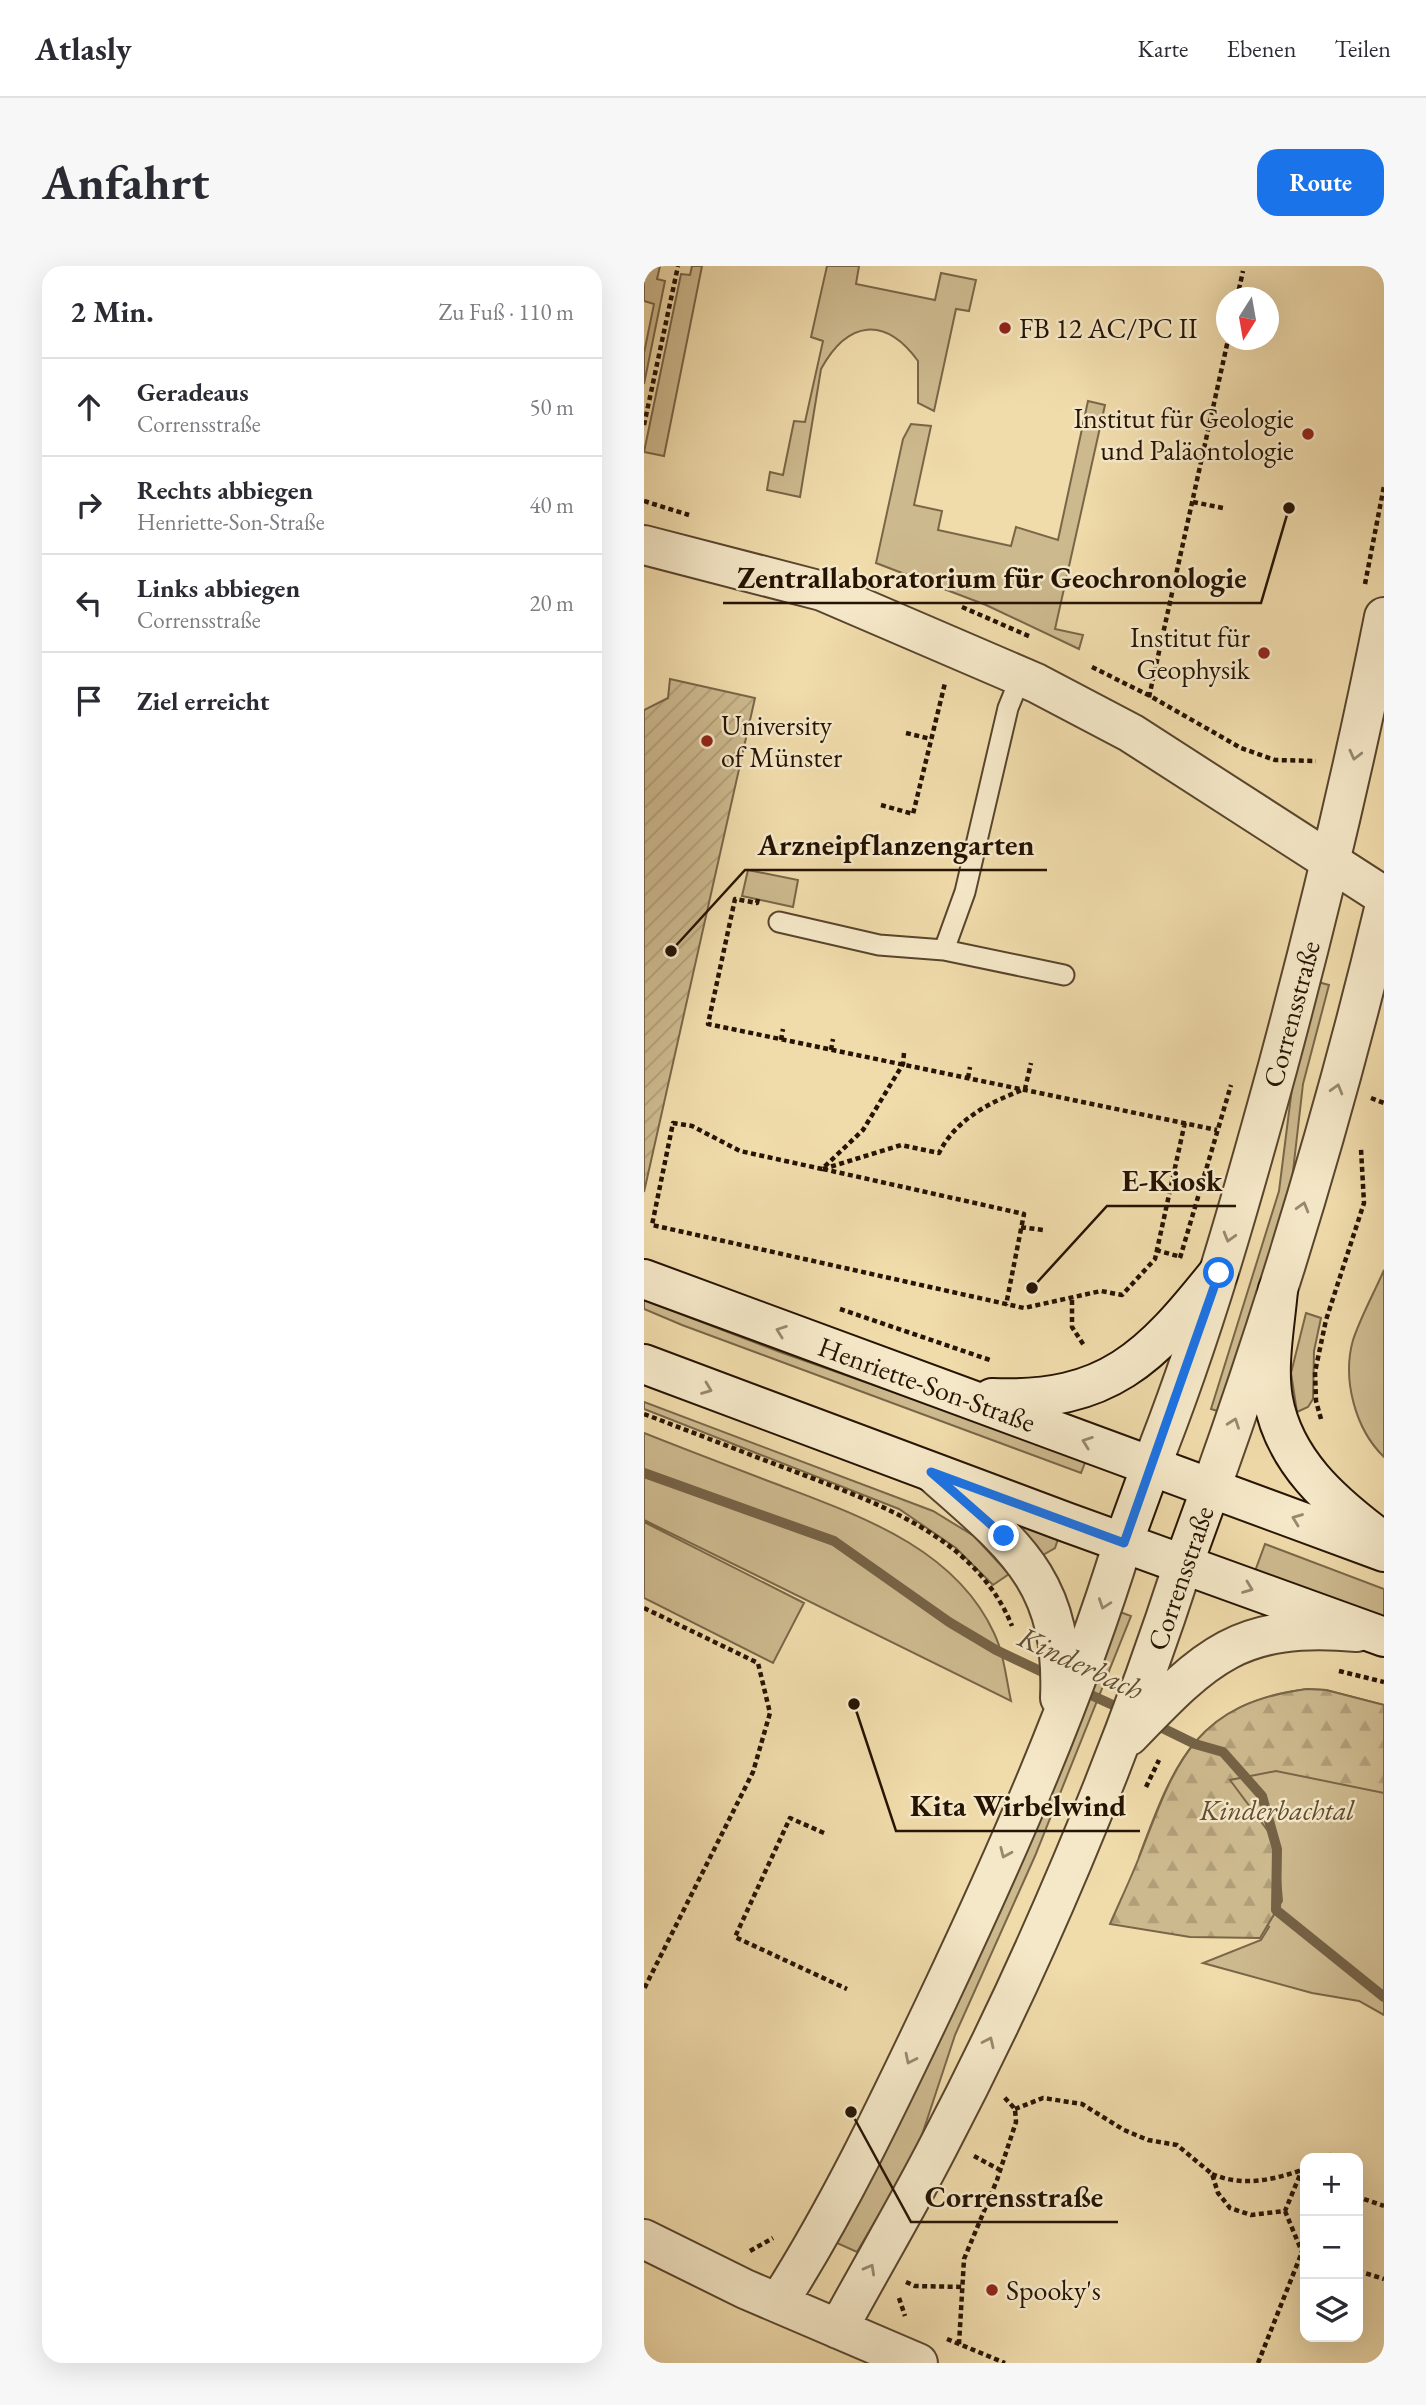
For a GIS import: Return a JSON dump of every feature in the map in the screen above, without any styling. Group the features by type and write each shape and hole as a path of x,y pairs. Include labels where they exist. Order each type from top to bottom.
{"street":[{"path":"644,545 822,592 1021,676 1131,733 1384,896"},
{"name":"Corrensstraße","path":"778,2303 815,2242 890,2101 988,1892 1061,1708 1071,1658 1124,1543 1219,1273 1270,1096 1362,727 1374,605"},
{"name":"Corrensstraße","path":"838,2329 938,2147 1040,1933 1125,1737 1152,1696 1184,1565 1278,1290 1341,1076 1384,909"},
{"path":"962,1396 1046,1397 1106,1380 1158,1344 1219,1273"},
{"name":"Henriette-Son-Straße","path":"644,1279 1384,1552"},
{"path":"1278,1290 1273,1399 1288,1442 1315,1483 1342,1510 1384,1542"},
{"path":"644,1364 931,1472 1380,1635"},
{"path":"931,1472 992,1525 1021,1555 1050,1607 1071,1658"},
{"path":"1152,1696 1212,1659 1268,1633 1319,1629 1380,1635"},
{"path":"644,2239 838,2329 932,2351"}],"lane":[{"path":"944,950 965,892 1008,708 1021,676"},
{"path":"779,922 879,945 944,950 1064,975"}],"path":[{"path":"644,425 678,266"},
{"path":"1239,287 1243,271"},
{"path":"1131,733 1150,696 1226,350"},
{"path":"1374,605 1384,485"},
{"path":"1193,502 1223,508"},
{"path":"881,805 913,814 946,679"},
{"path":"906,733 931,739"},
{"path":"1314,770 1322,751"},
{"path":"758,899 757,903 734,899 708,1024 1185,1122 1155,1259 1122,1295 1101,1291 1072,1300 1024,1308 1006,1305 652,1225 673,1123 692,1126 740,1151 1025,1213 1006,1305"},
{"path":"781,1040 783,1029"},
{"path":"831,1050 833,1039"},
{"path":"822,1169 863,1130 903,1064 904,1053"},
{"path":"1025,1089 1031,1063"},
{"path":"968,1078 970,1067"},
{"path":"1177,1270 1234,1073"},
{"path":"822,1169 901,1146 939,1153 947,1137 989,1102 1025,1089"},
{"path":"1323,1426 1316,1401 1315,1372 1326,1320 1364,1203 1361,1139"},
{"path":"1021,1227 1043,1230"},
{"path":"1156,1250 1181,1257"},
{"path":"1072,1300 1072,1327 1089,1353"},
{"path":"830,1307 860,1314 973,1355 1003,1362"},
{"path":"644,1414 908,1518 955,1549 986,1581 999,1597 1014,1632"},
{"path":"644,1608 758,1663 770,1713 752,1772 644,1989"},
{"path":"1327,1669 1384,1682"},
{"path":"824,1833 790,1818 735,1937 847,1989"},
{"path":"958,2344 964,2259 1016,2122 1015,2109 1002,2096"},
{"path":"1015,2109 1043,2098 1082,2104 1124,2130 1148,2140 1177,2145 1212,2174 1247,2182 1273,2179 1300,2170"},
{"path":"973,2156 1000,2170"},
{"path":"1212,2174 1219,2193 1230,2208 1251,2215 1285,2211"},
{"path":"1300,2178 1285,2211 1300,2244"},
{"path":"1363,2198 1384,2206"},
{"path":"1258,2363 1300,2263"},
{"path":"1363,2273 1384,2279"},
{"path":"898,2279 915,2286 963,2287"},
{"path":"932,2351 958,2344 1004,2363"}],"green space":[{"path":"644,266 660,266 657,279 665,281 644,384 644,353 654,304 644,301"},
{"path":"692,266 702,266 664,456 644,452 681,274 690,275"},
{"path":"827,266 859,266 856,284 935,300 941,273 976,280 969,311 956,309 934,411 918,403 918,361 893,336 880,331 855,333 832,353 821,369 800,497 767,490 770,472 783,475 794,421 805,422 823,341 811,337"},
{"path":"1088,401 1105,405 1055,629 1083,635 1079,649 986,605 876,563 903,439 911,424 931,426 914,505 942,511 938,530 1011,546 1016,527 1058,540"},
{"path":"670,679 755,698 644,1192 644,710 668,698"},
{"path":"748,870 798,880 793,907 742,896"},
{"path":"1318,982 1329,985 1303,1084 1292,1180 1221,1412 1211,1409 1279,1191 1292,1088"},
{"path":"1384,1270 1384,1457 1365,1432 1359,1418 1350,1387 1349,1371 1353,1340"},
{"path":"644,1300 780,1352 1086,1460 1081,1473 682,1325 644,1309"},
{"path":"1306,1313 1321,1318 1314,1351 1313,1399 1308,1407 1297,1412 1291,1373"},
{"path":"644,1402 933,1511 974,1536 1009,1574 993,1585 956,1548 899,1509 644,1409"},
{"path":"644,1433 841,1509 902,1539 930,1557 955,1578 977,1604 994,1633 1011,1701 644,1520"},
{"path":"644,1522 804,1603 773,1663 644,1598"},
{"path":"1016,1524 1058,1539 1055,1548 1036,1559"},
{"path":"1265,1544 1384,1589 1384,1620 1254,1574"},
{"path":"1120,1612 1131,1616 1035,1856 955,2035 917,2150 857,2252 837,2243 916,2089"},
{"name":"Kinderbachtal","path":"1307,1689 1326,1690 1384,1705 1384,2015 1359,2001 1312,1993 1203,1963 1261,1940 1269,1927 1139,1857 1164,1793 1194,1743 1214,1724 1239,1708 1269,1696"},
{"path":"1307,1689 1326,1690 1384,1705 1384,1793 1276,1771 1230,1780 1277,1843 1282,1901 1260,1938 1190,1937 1110,1924 1166,1792 1179,1765 1195,1742 1214,1723 1239,1708 1269,1697"}],"waterway":[{"name":"Kinderbach","path":"644,1473 834,1541 949,1622 996,1650 1053,1677"},
{"name":"Kinderbach","path":"1080,1690 1126,1711"},
{"name":"Kinderbach","path":"1150,1722 1195,1744 1223,1752 1262,1796 1277,1849 1276,1910 1384,1997"}],"place":[{"name":"FB 12 AC/PC II","path":"1005,328"},
{"name":"Institut für Geologie und Paläontologie","path":"1308,434"},
{"name":"Zentrallaboratorium für Geochronologie","path":"1289,508"},
{"name":"Institut für Geophysik","path":"1264,653"},
{"name":"University of Münster","path":"707,741"},
{"name":"Arzneipflanzengarten","path":"671,951"},
{"name":"E-Kiosk","path":"1032,1288"},
{"name":"Kita Wirbelwind","path":"854,1704"},
{"name":"Corrensstraße","path":"851,2112"},
{"name":"Spooky's","path":"992,2290"}],"route":[{"path":"1004,1536 931,1472 1124,1543 1219,1273"}]}
